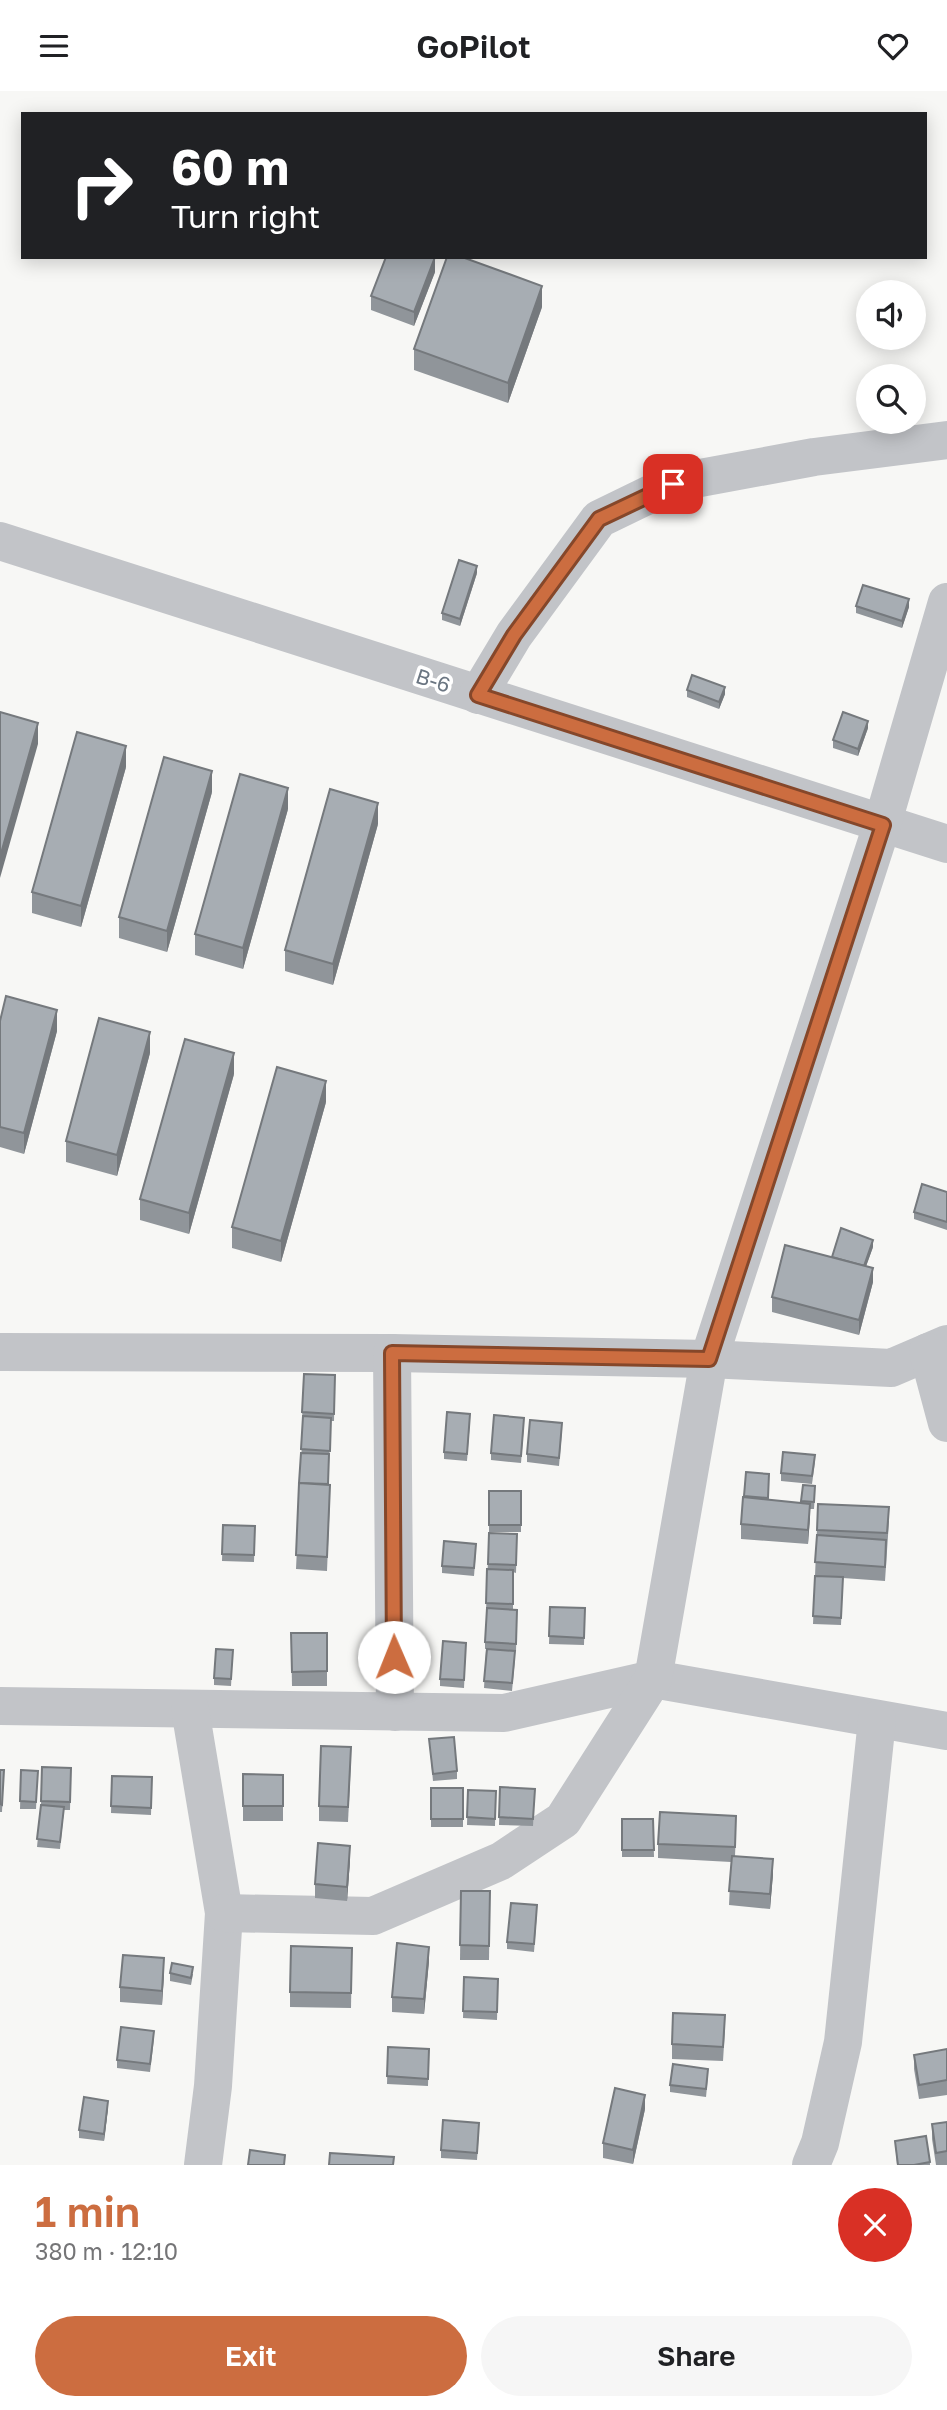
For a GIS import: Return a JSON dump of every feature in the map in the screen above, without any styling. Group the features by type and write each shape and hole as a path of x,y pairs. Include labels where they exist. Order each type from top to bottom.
{"street":[{"path":"478,695 514,635 599,519 673,484 814,457 947,440"},
{"name":"B-6","path":"0,541 947,844"},
{"path":"224,1913 373,1916 502,1861 564,1820 653,1679 709,1359 883,825 947,602"},
{"path":"0,1352 392,1353 709,1359 891,1368 937,1348 947,1423"},
{"path":"392,1353 395,1712"},
{"path":"0,1706 504,1713 653,1679 947,1731"},
{"path":"190,1709 224,1913 214,2086 203,2165"},
{"path":"811,2165 820,2143 843,2042 877,1720"}],"building":[{"path":"385,259 434,259 414,312 371,296"},
{"path":"446,259 468,259 542,286 508,383 414,349"},
{"path":"459,560 477,566 460,619 442,613"},
{"path":"863,585 909,599 902,621 856,606"},
{"path":"692,675 725,687 719,702 687,690"},
{"path":"0,712 38,723 0,857"},
{"path":"843,712 868,721 858,749 833,740"},
{"path":"77,732 126,746 81,906 32,892"},
{"path":"164,757 212,771 167,931 119,917"},
{"path":"240,774 288,788 243,948 195,934"},
{"path":"330,789 378,803 333,964 285,950"},
{"path":"6,996 57,1010 24,1133 0,1127 0,1021"},
{"path":"99,1018 150,1032 117,1155 66,1141"},
{"path":"185,1039 234,1053 189,1213 140,1199"},
{"path":"277,1067 326,1081 281,1241 232,1227"},
{"path":"922,1184 947,1192 947,1222 914,1212"},
{"path":"841,1228 873,1240 864,1266 832,1257"},
{"path":"785,1245 873,1268 859,1320 772,1297"},
{"path":"304,1374 335,1375 334,1414 302,1412"},
{"path":"447,1412 470,1414 467,1454 444,1452"},
{"path":"494,1415 524,1418 521,1456 491,1453"},
{"path":"303,1416 331,1418 330,1451 301,1449"},
{"path":"530,1420 562,1423 559,1458 527,1454"},
{"path":"783,1452 815,1455 812,1476 781,1473"},
{"path":"301,1453 329,1454 328,1484 299,1483"},
{"path":"746,1472 769,1474 768,1498 744,1496"},
{"path":"299,1483 330,1485 327,1557 296,1555"},
{"path":"803,1485 815,1486 814,1502 801,1501"},
{"path":"489,1491 521,1491 521,1525 489,1525"},
{"path":"743,1497 810,1504 808,1530 741,1524"},
{"path":"818,1504 889,1507 887,1533 817,1530"},
{"path":"223,1525 255,1526 254,1555 222,1554"},
{"path":"489,1533 517,1534 516,1565 488,1564"},
{"path":"817,1535 886,1540 885,1567 815,1562"},
{"path":"444,1541 476,1544 474,1568 442,1566"},
{"path":"487,1569 513,1570 513,1604 486,1603"},
{"path":"815,1576 843,1577 841,1618 813,1616"},
{"path":"550,1607 585,1608 584,1638 549,1636"},
{"path":"487,1608 517,1610 516,1644 485,1642"},
{"path":"291,1633 327,1633 327,1671 292,1672"},
{"path":"443,1641 466,1643 464,1680 440,1679"},
{"path":"216,1649 233,1650 231,1679 214,1678"},
{"path":"487,1649 515,1651 512,1683 484,1681"},
{"path":"454,1737 457,1771 433,1774 429,1739"},
{"path":"321,1746 351,1747 348,1807 319,1806"},
{"path":"42,1767 71,1768 70,1802 41,1801"},
{"path":"0,1770 4,1770 2,1805 0,1804"},
{"path":"21,1770 38,1771 36,1802 20,1801"},
{"path":"243,1774 283,1775 283,1806 243,1806"},
{"path":"112,1776 152,1777 151,1808 111,1806"},
{"path":"500,1787 535,1789 533,1819 499,1817"},
{"path":"431,1788 463,1788 463,1819 431,1819"},
{"path":"468,1790 496,1791 495,1819 467,1817"},
{"path":"41,1805 64,1807 60,1842 37,1839"},
{"path":"660,1812 736,1816 735,1847 658,1844"},
{"path":"622,1819 653,1819 654,1850 622,1850"},
{"path":"318,1843 350,1846 347,1887 315,1884"},
{"path":"732,1856 773,1859 770,1894 729,1891"},
{"path":"461,1891 490,1891 489,1946 460,1945"},
{"path":"511,1903 537,1905 534,1944 507,1942"},
{"path":"397,1943 429,1947 424,1999 392,1997"},
{"path":"291,1946 352,1948 351,1993 290,1992"},
{"path":"123,1955 164,1958 162,1991 120,1987"},
{"path":"172,1963 193,1967 191,1978 170,1973"},
{"path":"464,1977 498,1979 497,2012 463,2011"},
{"path":"673,2013 725,2015 723,2047 672,2044"},
{"path":"121,2027 154,2031 150,2064 117,2060"},
{"path":"388,2047 429,2049 428,2079 387,2076"},
{"path":"947,2049 947,2080 919,2085 914,2055"},
{"path":"673,2064 708,2069 706,2089 670,2085"},
{"path":"615,2088 645,2095 633,2150 603,2143"},
{"path":"84,2097 108,2101 104,2134 79,2130"},
{"path":"443,2120 479,2123 477,2153 441,2150"},
{"path":"947,2122 947,2151 936,2153 932,2124"},
{"path":"926,2136 930,2162 898,2165 895,2141"},
{"path":"250,2150 285,2155 284,2165 248,2165"},
{"path":"330,2153 394,2157 393,2165 329,2165"}],"route":[{"path":"394,1657 392,1353 709,1359 883,825 478,695 514,635 599,519 673,484"}]}
